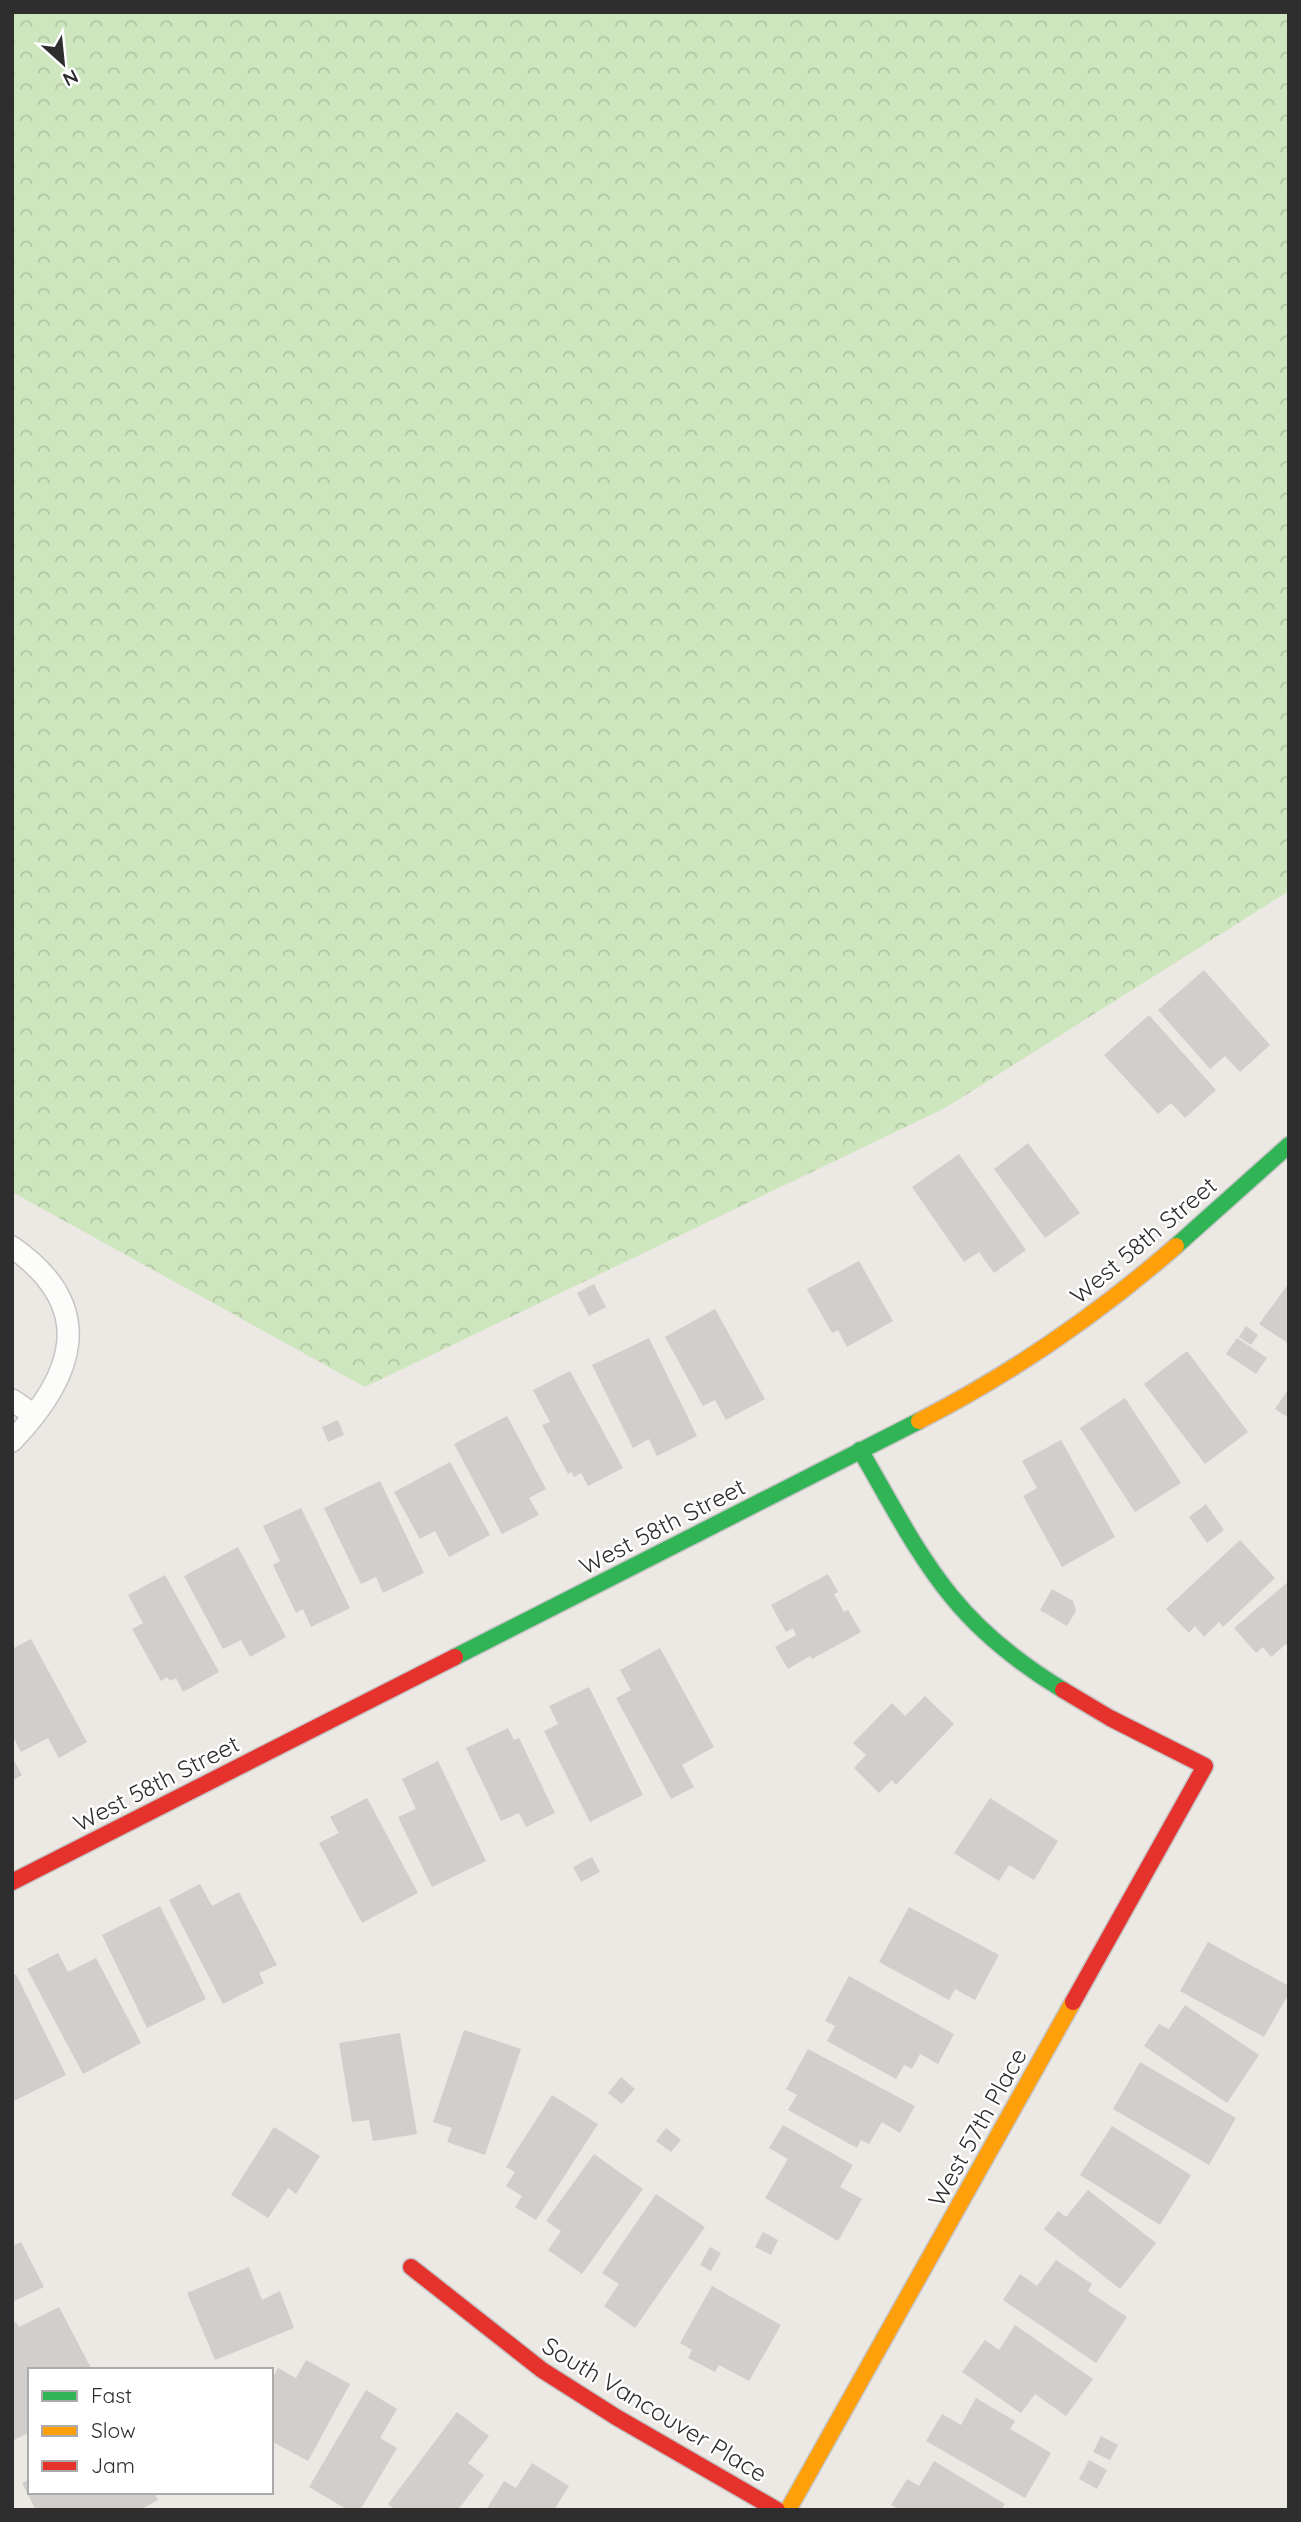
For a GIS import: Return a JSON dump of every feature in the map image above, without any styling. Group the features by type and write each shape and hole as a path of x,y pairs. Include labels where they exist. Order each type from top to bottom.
{"street":[{"name":"West 58th Street","path":"12,1881 941,1410 1073,1329 1139,1278 1289,1144"},
{"name":"West 57th Place","path":"788,2510 1205,1766 1154,1741 1046,1679 967,1615 935,1574 860,1450"},
{"name":"South Vancouver Place","path":"411,2267 542,2370 626,2423 777,2510"}],"lane":[{"path":"12,1247 30,1259 54,1287 63,1303 70,1342 63,1367 34,1416 12,1441"},
{"path":"12,1399 34,1416"}],"green space":[{"path":"12,12 1289,12 1289,891 945,1108 365,1387 12,1192"}],"building":[{"path":"1204,970 1270,1045 1240,1072 1225,1056 1210,1069 1158,1010"},
{"path":"1149,1015 1216,1090 1185,1118 1171,1103 1158,1114 1104,1055"},
{"path":"1028,1143 1080,1213 1045,1238 994,1169"},
{"path":"959,1154 1026,1250 994,1273 979,1252 964,1262 912,1187"},
{"path":"859,1261 893,1321 847,1347 838,1330 832,1333 807,1289"},
{"path":"1289,1283 1289,1344 1259,1324"},
{"path":"594,1284 606,1307 589,1316 577,1293"},
{"path":"715,1309 765,1399 726,1420 715,1400 703,1406 665,1337"},
{"path":"1246,1326 1258,1335 1251,1345 1239,1337"},
{"path":"649,1338 697,1436 657,1456 649,1439 633,1448 592,1365"},
{"path":"1237,1338 1267,1358 1256,1374 1226,1354"},
{"path":"1187,1351 1248,1432 1205,1464 1144,1384"},
{"path":"570,1371 623,1468 588,1486 581,1473 574,1477 572,1472 568,1474 542,1425 550,1422 533,1390"},
{"path":"1289,1388 1289,1418 1275,1409"},
{"path":"1125,1398 1181,1483 1135,1512 1080,1428"},
{"path":"507,1416 546,1489 529,1498 539,1515 502,1534 454,1444"},
{"path":"338,1420 344,1435 328,1442 322,1427"},
{"path":"1061,1440 1115,1537 1062,1567 1023,1496 1037,1488 1022,1461"},
{"path":"450,1462 490,1535 449,1557 435,1531 420,1539 394,1492"},
{"path":"380,1481 424,1573 383,1593 376,1577 361,1584 324,1508"},
{"path":"1206,1504 1224,1530 1207,1543 1189,1517"},
{"path":"301,1508 350,1608 311,1627 303,1609 296,1613 273,1565 280,1561 263,1526"},
{"path":"1240,1540 1275,1578 1223,1627 1219,1622 1204,1637 1195,1626 1189,1633 1166,1609"},
{"path":"238,1547 286,1637 250,1657 241,1640 223,1649 184,1576"},
{"path":"828,1574 838,1592 834,1594 844,1612 848,1610 861,1632 788,1669 775,1647 796,1635 793,1628 786,1632 771,1605"},
{"path":"165,1575 219,1672 183,1692 176,1678 170,1681 167,1677 161,1681 132,1629 143,1623 128,1595"},
{"path":"1289,1581 1289,1647 1286,1644 1271,1657 1263,1647 1256,1653 1234,1628"},
{"path":"1052,1589 1073,1601 1076,1611 1067,1626 1040,1610"},
{"path":"31,1639 87,1742 59,1758 48,1738 21,1752 12,1735 12,1649"},
{"path":"660,1648 714,1747 682,1765 694,1787 671,1799 616,1698 631,1690 620,1670"},
{"path":"589,1687 643,1795 590,1822 544,1731 558,1724 549,1706"},
{"path":"925,1696 954,1724 896,1785 892,1780 879,1793 854,1768 866,1755 853,1743 892,1703 905,1716"},
{"path":"508,1728 514,1740 519,1738 555,1813 526,1827 519,1813 501,1821 466,1748"},
{"path":"12,1757 22,1775 12,1781"},
{"path":"438,1761 486,1861 432,1887 398,1817 416,1809 402,1779"},
{"path":"367,1798 418,1893 362,1923 319,1843 339,1833 330,1817"},
{"path":"990,1798 1058,1841 1034,1880 1009,1865 999,1881 954,1853"},
{"path":"592,1857 600,1872 581,1882 573,1867"},
{"path":"200,1884 212,1906 239,1892 277,1965 259,1973 264,1983 223,2004 169,1900"},
{"path":"160,1906 206,1999 147,2028 102,1935"},
{"path":"909,1907 999,1955 975,2000 955,1989 949,2000 879,1962"},
{"path":"1208,1942 1289,1986 1289,1993 1264,2037 1180,1991"},
{"path":"58,1953 68,1972 96,1958 141,2043 83,2074 27,1969"},
{"path":"16,1974 66,2075 12,2102 12,1976"},
{"path":"849,1976 954,2034 938,2064 920,2054 912,2069 904,2065 896,2079 827,2041 835,2026 825,2021"},
{"path":"1185,2005 1259,2055 1227,2103 1144,2046 1159,2024 1169,2029"},
{"path":"464,2030 521,2049 485,2155 447,2142 452,2128 433,2122"},
{"path":"400,2033 417,2134 373,2141 369,2120 352,2122 339,2043"},
{"path":"808,2049 915,2106 900,2133 882,2122 869,2144 861,2140 857,2148 788,2110 797,2095 786,2089"},
{"path":"1140,2062 1236,2118 1209,2165 1113,2109"},
{"path":"621,2077 635,2089 622,2104 608,2093"},
{"path":"552,2095 598,2124 536,2220 515,2207 522,2196 506,2186 515,2172 506,2167"},
{"path":"783,2125 853,2165 840,2187 862,2199 838,2241 765,2198 788,2159 769,2148"},
{"path":"1112,2126 1191,2175 1160,2225 1080,2175"},
{"path":"274,2127 320,2156 296,2194 288,2188 268,2218 231,2195"},
{"path":"666,2128 681,2140 671,2152 656,2141"},
{"path":"594,2154 643,2189 582,2274 548,2250 561,2231 546,2221"},
{"path":"1088,2190 1156,2243 1120,2289 1044,2229 1058,2211 1066,2217"},
{"path":"656,2194 705,2227 635,2328 604,2306 619,2284 602,2273"},
{"path":"763,2232 778,2240 771,2255 755,2247"},
{"path":"21,2242 44,2287 12,2302 12,2246"},
{"path":"710,2247 721,2253 711,2271 700,2265"},
{"path":"1056,2260 1092,2284 1088,2291 1127,2317 1096,2363 1003,2300 1020,2274 1037,2286"},
{"path":"249,2267 262,2300 280,2291 294,2328 215,2360 187,2293"},
{"path":"712,2286 781,2325 749,2381 719,2365 715,2372 688,2358 692,2350 680,2343"},
{"path":"59,2307 91,2368 28,2368 28,2433 12,2441 12,2324 16,2322 19,2327"},
{"path":"1015,2325 1093,2379 1066,2416 1035,2394 1021,2413 962,2372 985,2340 999,2350"},
{"path":"306,2360 350,2384 308,2461 273,2442 273,2377 278,2368 296,2378"},
{"path":"366,2390 397,2409 380,2438 397,2448 360,2510 348,2510 309,2487"},
{"path":"976,2398 1015,2421 1010,2429 1051,2453 1025,2498 926,2441 942,2414 961,2425"},
{"path":"457,2412 489,2436 468,2463 484,2475 458,2510 396,2510 388,2504"},
{"path":"1101,2436 1118,2445 1110,2460 1093,2452"},
{"path":"1089,2460 1107,2470 1097,2489 1079,2479"},
{"path":"934,2461 1005,2504 1001,2510 900,2510 891,2505 907,2479 919,2486"},
{"path":"532,2463 569,2486 554,2510 486,2510 504,2481 516,2488"},
{"path":"28,2480 28,2494 155,2494 158,2500 140,2510 36,2510 22,2483"}],"traffic: fast":[{"path":"1176,1246 1289,1145"},
{"path":"455,1657 919,1421"},
{"path":"860,1450 914,1544 952,1597 976,1624 1003,1648 1063,1690"}],"traffic: slow":[{"path":"919,1421 987,1383 1053,1341 1085,1319 1176,1246"},
{"path":"788,2510 1073,2002"}],"traffic: jam":[{"path":"12,1882 455,1657"},
{"path":"1063,1690 1110,1718 1205,1766 1073,2002"},
{"path":"411,2267 542,2370 616,2417 777,2510"}]}
